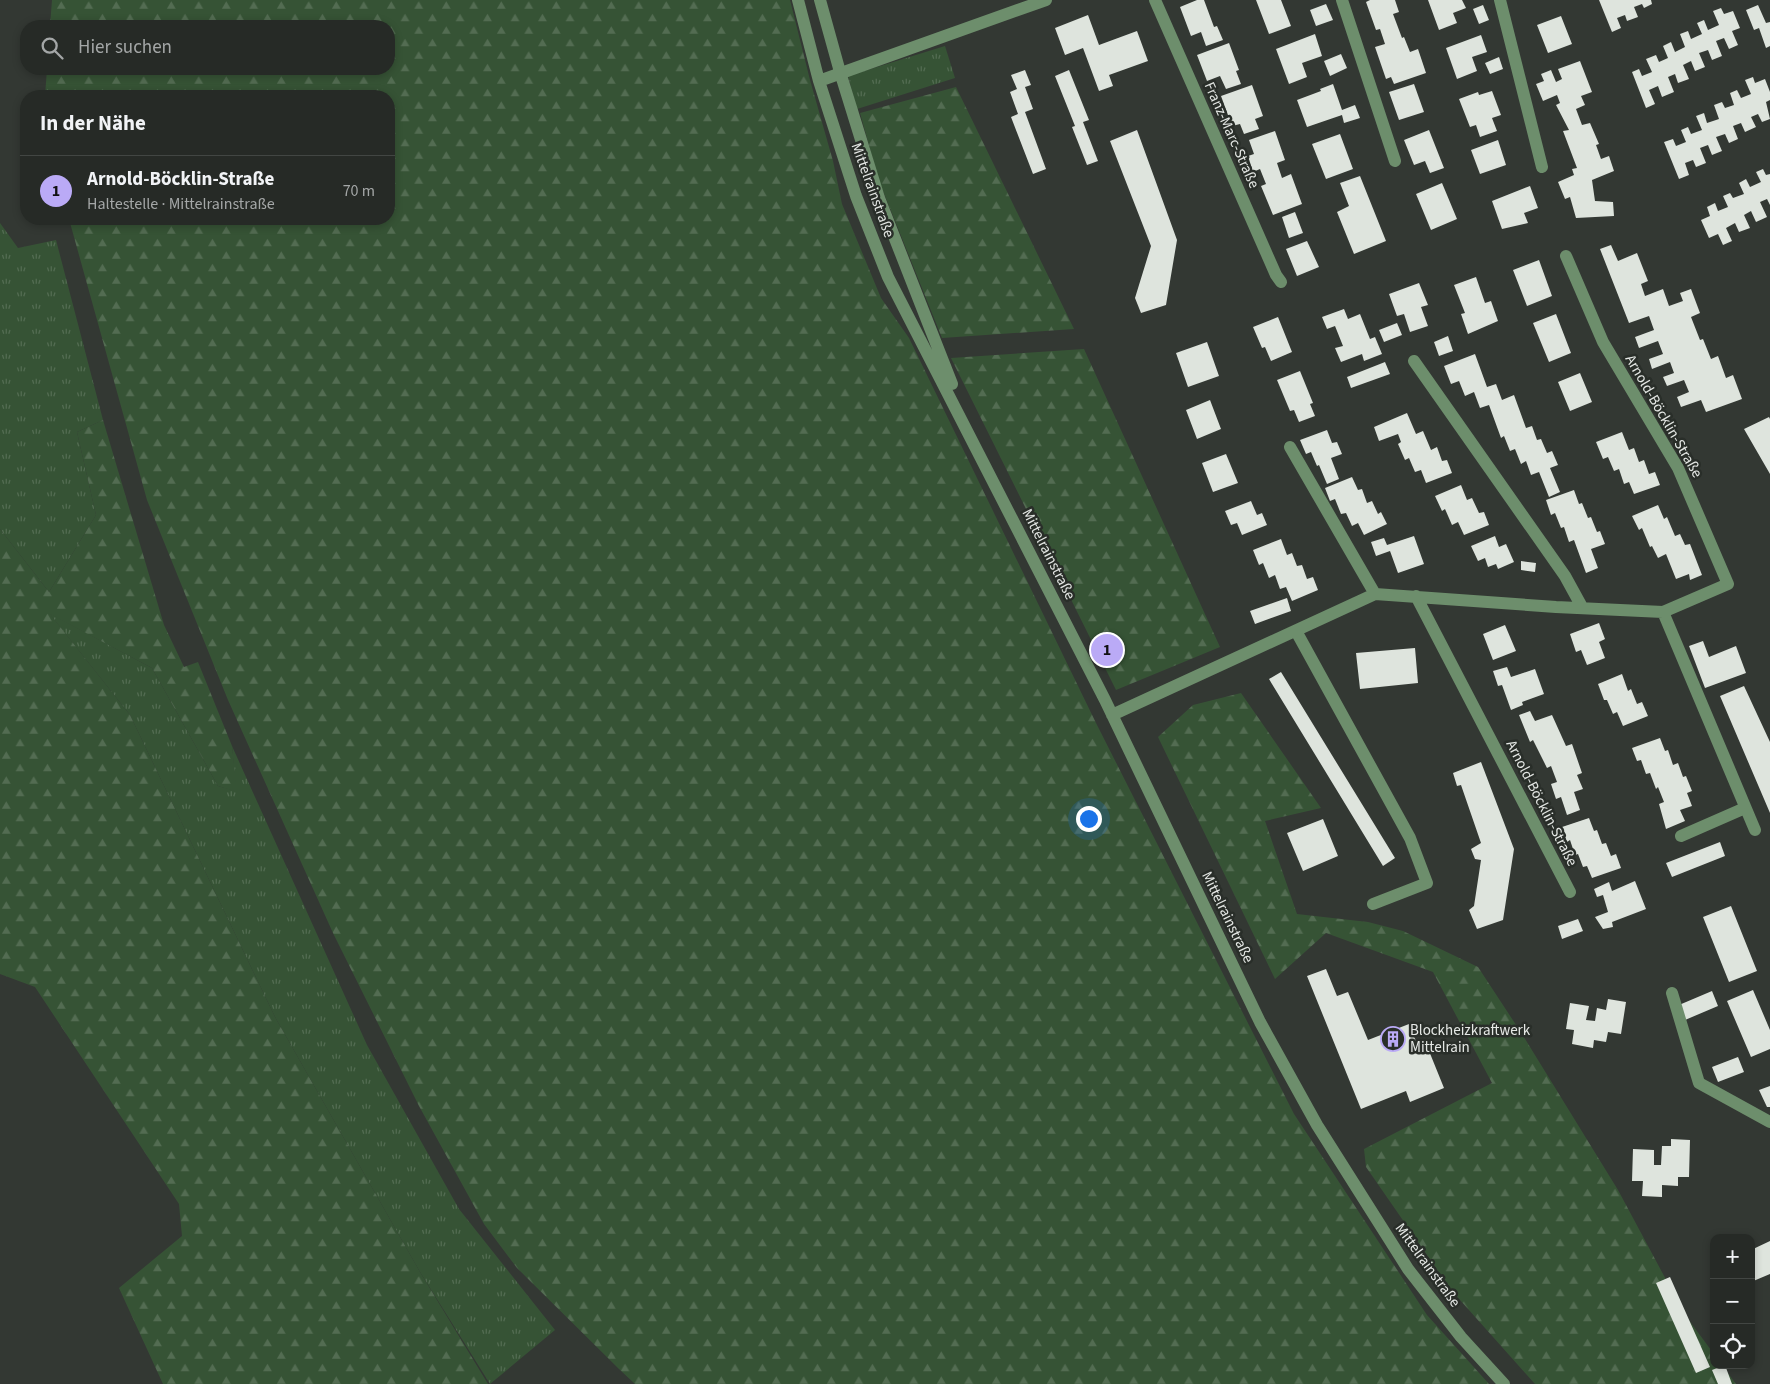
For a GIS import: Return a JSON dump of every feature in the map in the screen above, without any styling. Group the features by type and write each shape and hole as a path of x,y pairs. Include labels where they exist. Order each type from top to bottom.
{"street":[{"name":"Mittelrainstraße","path":"798,0 820,81 856,196 888,277 971,435 1112,715 1260,1022 1317,1125 1408,1269 1461,1336 1504,1384"},
{"name":"Mittelrainstraße","path":"820,0 879,198 971,435"},
{"path":"820,81 840,72 945,38 1046,0"},
{"name":"Franz-Marc-Straße","path":"1155,0 1276,275 1281,282"},
{"path":"1342,0 1396,161"},
{"path":"1500,0 1542,166"},
{"name":"Arnold-Böcklin-Straße","path":"1112,715 1376,594 1663,612 1728,584 1678,468 1603,342 1566,256"},
{"path":"1414,361 1565,576 1582,607"},
{"path":"1290,447 1376,594"},
{"name":"Arnold-Böcklin-Straße","path":"1416,596 1570,892"},
{"path":"1663,612 1755,830"},
{"path":"1296,631 1410,838 1427,883 1373,904"},
{"path":"1681,836 1746,808"},
{"path":"1672,993 1699,1083 1770,1122"}],"green space":[{"path":"52,0 790,0 833,161 842,204 881,298 909,338 1096,723 1294,1114 1427,1315 1489,1384 635,1384 619,1369 517,1268 484,1224 419,1106 333,933 228,700 147,500 71,225 395,225 395,90 45,90 47,75 395,75 395,20 50,20"},
{"path":"945,46 955,78 857,109 848,76"},
{"path":"956,87 1074,329 942,338 879,181 860,113"},
{"path":"0,223 18,248 56,240 103,420 77,432 96,515 49,592 0,529"},
{"path":"1084,349 1220,647 1116,690 951,358"},
{"path":"103,420 164,625 184,667 198,662 232,746 237,792 218,786 152,668 50,614 130,715 275,1017 420,1272 488,1384 163,1384 119,1288 182,1236 179,1204 35,987 0,974 0,529 49,592 96,515 77,432"},
{"path":"49,613 152,668 218,786 236,791 232,746 367,1045 459,1209 555,1330 490,1384 420,1272 275,1017 130,715"},
{"path":"1241,693 1321,808 1265,821 1297,914 1368,922 1403,931 1478,967 1522,1034 1618,1190 1685,1315 1710,1349 1710,1369 1725,1369 1736,1384 1535,1384 1452,1291 1366,1167 1364,1149 1492,1083 1433,972 1326,933 1275,979 1158,737 1193,705"}],"building":[{"path":"1197,0 1204,0 1214,27 1217,26 1223,40 1206,46 1201,32 1191,36 1180,7"},
{"path":"1256,0 1281,0 1291,26 1269,34"},
{"path":"1370,0 1395,0 1399,12 1393,14 1402,38 1404,37 1410,52 1418,49 1426,73 1394,84 1391,77 1386,79 1375,47 1385,44 1380,29 1376,30 1366,2"},
{"path":"1428,0 1462,0 1466,8 1453,13 1457,23 1439,30"},
{"path":"1599,0 1651,0 1652,4 1644,8 1642,4 1634,7 1638,17 1627,21 1625,15 1617,18 1621,28 1612,32"},
{"path":"1326,4 1333,20 1316,26 1310,10"},
{"path":"1483,5 1489,20 1479,24 1473,9"},
{"path":"1758,5 1766,23 1770,22 1770,46 1766,48 1759,28 1754,30 1746,10"},
{"path":"1721,8 1724,14 1733,11 1740,28 1732,31 1738,45 1729,49 1724,38 1716,41 1722,56 1712,60 1708,50 1699,53 1705,67 1695,71 1691,61 1683,65 1689,79 1678,83 1675,74 1668,77 1674,92 1662,97 1658,86 1649,90 1655,104 1646,108 1632,72 1639,69 1642,76 1652,72 1646,59 1656,55 1659,62 1668,58 1663,46 1671,42 1675,52 1685,47 1680,34 1688,31 1691,39 1702,34 1697,23 1704,20 1708,30 1719,25 1713,11"},
{"path":"1088,15 1099,45 1137,31 1148,61 1109,75 1113,86 1099,91 1083,48 1065,55 1055,28"},
{"path":"1561,16 1572,44 1548,53 1537,25"},
{"path":"1315,34 1322,56 1302,63 1307,77 1289,84 1276,49"},
{"path":"1481,35 1487,52 1472,57 1477,71 1457,79 1446,48"},
{"path":"1229,43 1239,70 1236,71 1241,84 1226,89 1220,76 1207,81 1197,55"},
{"path":"1341,54 1347,68 1330,76 1324,61"},
{"path":"1499,57 1503,69 1490,74 1485,63"},
{"path":"1580,61 1592,92 1581,96 1585,105 1576,109 1582,125 1590,123 1599,144 1596,145 1601,159 1609,156 1614,171 1592,180 1595,201 1613,202 1614,216 1576,218 1570,197 1565,199 1558,182 1574,175 1572,169 1577,168 1563,131 1569,130 1556,105 1560,103 1557,95 1543,101 1536,84 1544,81 1541,74 1551,70 1556,82 1562,79 1558,69"},
{"path":"1025,70 1031,85 1025,87 1033,109 1025,112 1046,169 1033,174 1011,117 1018,114 1010,92 1017,89 1011,75"},
{"path":"1069,70 1089,120 1083,122 1098,161 1087,165 1072,127 1075,126 1055,76"},
{"path":"1753,77 1755,83 1765,79 1770,92 1770,100 1766,102 1770,119 1762,122 1758,114 1751,117 1756,127 1745,132 1741,123 1733,126 1738,139 1729,143 1725,134 1716,137 1722,151 1712,155 1708,145 1700,148 1706,163 1696,167 1693,160 1685,163 1689,175 1679,179 1664,142 1673,139 1676,146 1686,142 1681,130 1688,127 1691,134 1702,130 1696,116 1704,113 1707,123 1719,119 1714,105 1722,102 1725,108 1734,105 1730,93 1737,90 1741,98 1751,94 1745,80"},
{"path":"1333,84 1342,110 1355,105 1360,118 1344,123 1342,115 1307,127 1297,100 1321,91 1320,89"},
{"path":"1414,84 1424,112 1399,120 1389,92"},
{"path":"1252,85 1263,116 1255,119 1259,129 1244,134 1240,124 1232,126 1221,96"},
{"path":"1492,91 1501,115 1492,118 1497,131 1480,137 1476,125 1470,127 1459,99 1478,92 1479,95"},
{"path":"1137,130 1177,240 1166,305 1141,313 1135,298 1151,246 1110,141"},
{"path":"1429,130 1444,168 1430,173 1425,161 1414,165 1404,140"},
{"path":"1275,131 1285,160 1277,163 1282,178 1291,174 1302,204 1273,215 1261,186 1266,184 1260,169 1253,172 1248,156 1254,154 1249,140"},
{"path":"1340,134 1353,169 1326,179 1312,144"},
{"path":"1498,140 1506,165 1480,174 1471,150"},
{"path":"1763,169 1766,175 1770,174 1770,205 1767,199 1760,202 1767,217 1756,222 1751,211 1744,215 1750,228 1739,232 1735,223 1726,228 1732,241 1723,245 1718,234 1709,238 1701,220 1710,216 1707,207 1715,203 1718,211 1728,207 1723,196 1730,193 1733,198 1744,194 1739,183 1746,179 1750,187 1761,182 1756,172"},
{"path":"1360,176 1386,241 1354,254 1337,212 1349,206 1340,183"},
{"path":"1442,183 1457,219 1431,230 1416,194"},
{"path":"1530,186 1538,208 1524,213 1528,223 1502,229 1492,201"},
{"path":"1295,212 1303,233 1289,238 1282,217"},
{"path":"1307,241 1319,267 1297,276 1286,249"},
{"path":"1611,245 1618,261 1637,253 1648,281 1641,284 1645,296 1663,289 1669,306 1683,301 1680,293 1691,289 1700,313 1691,317 1700,340 1703,339 1711,359 1718,356 1726,378 1733,375 1742,399 1706,412 1701,400 1681,407 1677,397 1689,392 1684,380 1667,386 1663,377 1674,373 1670,362 1652,369 1649,359 1663,354 1658,341 1639,348 1635,337 1654,330 1649,316 1629,323 1600,249"},
{"path":"1539,260 1552,296 1527,306 1513,270"},
{"path":"1476,277 1485,303 1491,301 1498,321 1468,334 1461,314 1465,313 1454,285"},
{"path":"1419,283 1428,305 1421,307 1428,326 1410,332 1404,314 1397,316 1389,294"},
{"path":"1344,309 1348,319 1360,314 1370,339 1375,337 1382,354 1364,361 1362,354 1341,362 1335,348 1343,346 1335,326 1327,329 1322,317"},
{"path":"1556,314 1571,353 1549,362 1533,323"},
{"path":"1278,317 1292,352 1271,361 1265,347 1262,348 1253,327"},
{"path":"1397,323 1402,335 1384,342 1379,330"},
{"path":"1448,336 1453,351 1439,356 1434,342"},
{"path":"1207,342 1219,376 1188,387 1176,353"},
{"path":"1475,354 1487,387 1496,384 1502,400 1514,395 1526,428 1532,426 1537,440 1541,439 1547,453 1552,451 1558,465 1550,468 1560,492 1549,497 1539,472 1531,475 1526,461 1521,464 1515,449 1510,451 1504,436 1501,438 1489,405 1480,408 1474,392 1465,396 1459,381 1451,384 1444,366"},
{"path":"1385,362 1390,374 1351,388 1347,377"},
{"path":"1300,371 1313,403 1310,404 1315,416 1299,422 1294,410 1290,411 1277,380"},
{"path":"1580,373 1592,402 1570,411 1558,382"},
{"path":"1210,400 1221,429 1197,439 1186,410"},
{"path":"1407,413 1416,434 1423,431 1431,450 1437,447 1442,461 1447,460 1452,473 1426,483 1421,470 1415,472 1409,458 1405,460 1398,444 1401,442 1398,434 1379,441 1374,427"},
{"path":"1769,417 1770,419 1770,474 1744,429"},
{"path":"1327,430 1332,443 1337,442 1342,454 1331,458 1339,479 1327,484 1319,465 1317,466 1311,452 1306,454 1300,440"},
{"path":"1622,432 1629,450 1634,448 1639,462 1644,460 1649,474 1655,472 1660,485 1634,494 1629,482 1624,484 1619,469 1614,471 1608,457 1603,459 1596,442"},
{"path":"1226,454 1238,483 1213,492 1202,463"},
{"path":"1352,477 1358,490 1362,489 1367,503 1372,501 1378,514 1381,512 1387,524 1364,535 1358,523 1352,526 1346,513 1341,514 1335,499 1330,501 1325,488"},
{"path":"1461,485 1467,500 1472,498 1479,513 1484,512 1489,525 1464,535 1458,522 1452,525 1445,509 1442,511 1435,496"},
{"path":"1574,490 1579,504 1582,503 1588,518 1591,517 1597,532 1600,531 1605,544 1591,549 1598,568 1586,573 1574,540 1569,542 1564,527 1561,528 1555,513 1551,515 1546,500"},
{"path":"1251,501 1257,515 1262,513 1267,525 1242,535 1237,523 1231,525 1225,511"},
{"path":"1658,505 1664,519 1667,517 1675,536 1680,534 1685,545 1690,544 1702,575 1690,580 1689,574 1676,579 1666,554 1658,558 1652,546 1650,547 1642,528 1639,530 1632,516"},
{"path":"1414,536 1424,564 1398,573 1390,551 1376,556 1371,542 1384,538 1387,545"},
{"path":"1495,536 1499,547 1506,544 1514,562 1498,569 1496,564 1488,567 1485,558 1478,561 1471,546"},
{"path":"1281,539 1287,555 1292,553 1297,566 1302,565 1307,579 1313,577 1318,590 1292,601 1286,587 1280,589 1275,575 1269,578 1263,563 1259,565 1253,550"},
{"path":"1521,561 1536,563 1535,572 1521,570"},
{"path":"1287,598 1291,611 1255,624 1250,611"},
{"path":"1599,623 1605,639 1599,642 1605,658 1587,665 1581,650 1576,652 1570,634"},
{"path":"1505,625 1516,651 1493,660 1483,634"},
{"path":"1703,641 1709,657 1736,646 1746,673 1705,688 1689,646"},
{"path":"1415,648 1418,683 1360,689 1356,653"},
{"path":"1507,667 1511,677 1535,669 1544,694 1522,702 1523,705 1511,710 1502,685 1498,686 1493,671"},
{"path":"1281,672 1395,858 1383,866 1269,679"},
{"path":"1622,674 1628,691 1631,689 1637,704 1642,702 1648,716 1623,726 1617,712 1613,714 1607,700 1604,700 1598,684"},
{"path":"1744,686 1770,742 1770,813 1720,696"},
{"path":"1530,711 1535,721 1552,715 1566,746 1572,744 1582,773 1577,775 1583,789 1574,792 1580,810 1567,815 1561,797 1556,799 1551,784 1557,782 1551,766 1547,768 1533,740 1530,742 1519,715"},
{"path":"1660,738 1665,751 1668,750 1673,765 1678,763 1683,777 1686,776 1692,791 1687,793 1692,806 1680,810 1685,821 1666,829 1659,804 1664,802 1658,787 1656,789 1650,773 1646,774 1641,760 1637,761 1632,748"},
{"path":"1481,762 1514,849 1503,920 1477,929 1469,910 1474,906 1481,860 1475,859 1471,849 1481,843 1461,785 1457,786 1453,773"},
{"path":"1589,818 1594,831 1597,830 1602,844 1606,843 1611,856 1616,854 1621,868 1592,878 1587,866 1583,867 1578,854 1575,855 1570,840 1567,842 1562,827"},
{"path":"1323,819 1338,856 1303,871 1287,833"},
{"path":"1720,842 1725,856 1672,877 1666,863"},
{"path":"1635,881 1646,909 1612,922 1613,927 1603,929 1595,917 1608,912 1603,895 1597,897 1594,889 1609,882 1612,891"},
{"path":"1731,906 1757,971 1729,982 1703,917"},
{"path":"1578,919 1583,931 1562,939 1558,926"},
{"name":"Blockheizkraftwerk Mittelrain","path":"1326,969 1337,996 1348,992 1368,1040 1409,1024 1419,1049 1427,1046 1444,1088 1410,1102 1406,1091 1361,1109 1307,976"},
{"path":"1753,990 1770,1030 1770,1049 1751,1057 1727,1001"},
{"path":"1712,991 1718,1006 1685,1020 1679,1005"},
{"path":"1608,999 1626,1002 1621,1034 1608,1032 1606,1042 1594,1040 1593,1048 1572,1044 1574,1030 1566,1029 1570,1003 1589,1006 1586,1020 1595,1021 1597,1008 1606,1010"},
{"path":"1738,1057 1744,1072 1718,1082 1712,1067"},
{"path":"1770,1086 1770,1107 1767,1107 1759,1090"},
{"path":"1671,1139 1690,1140 1689,1177 1678,1177 1678,1186 1662,1185 1662,1197 1642,1196 1643,1181 1632,1181 1633,1149 1654,1150 1654,1165 1661,1165 1662,1146 1671,1146"},
{"path":"1770,1241 1770,1274 1755,1280 1755,1279 1755,1248"},
{"path":"1670,1277 1710,1367 1696,1373 1656,1283"},
{"path":"1726,1369 1732,1384 1718,1384 1712,1370"}],"place":[{"name":"Arnold-Böcklin-Straße","path":"1107,650"},
{"name":"Blockheizkraftwerk Mittelrain","path":"1393,1039"}]}
